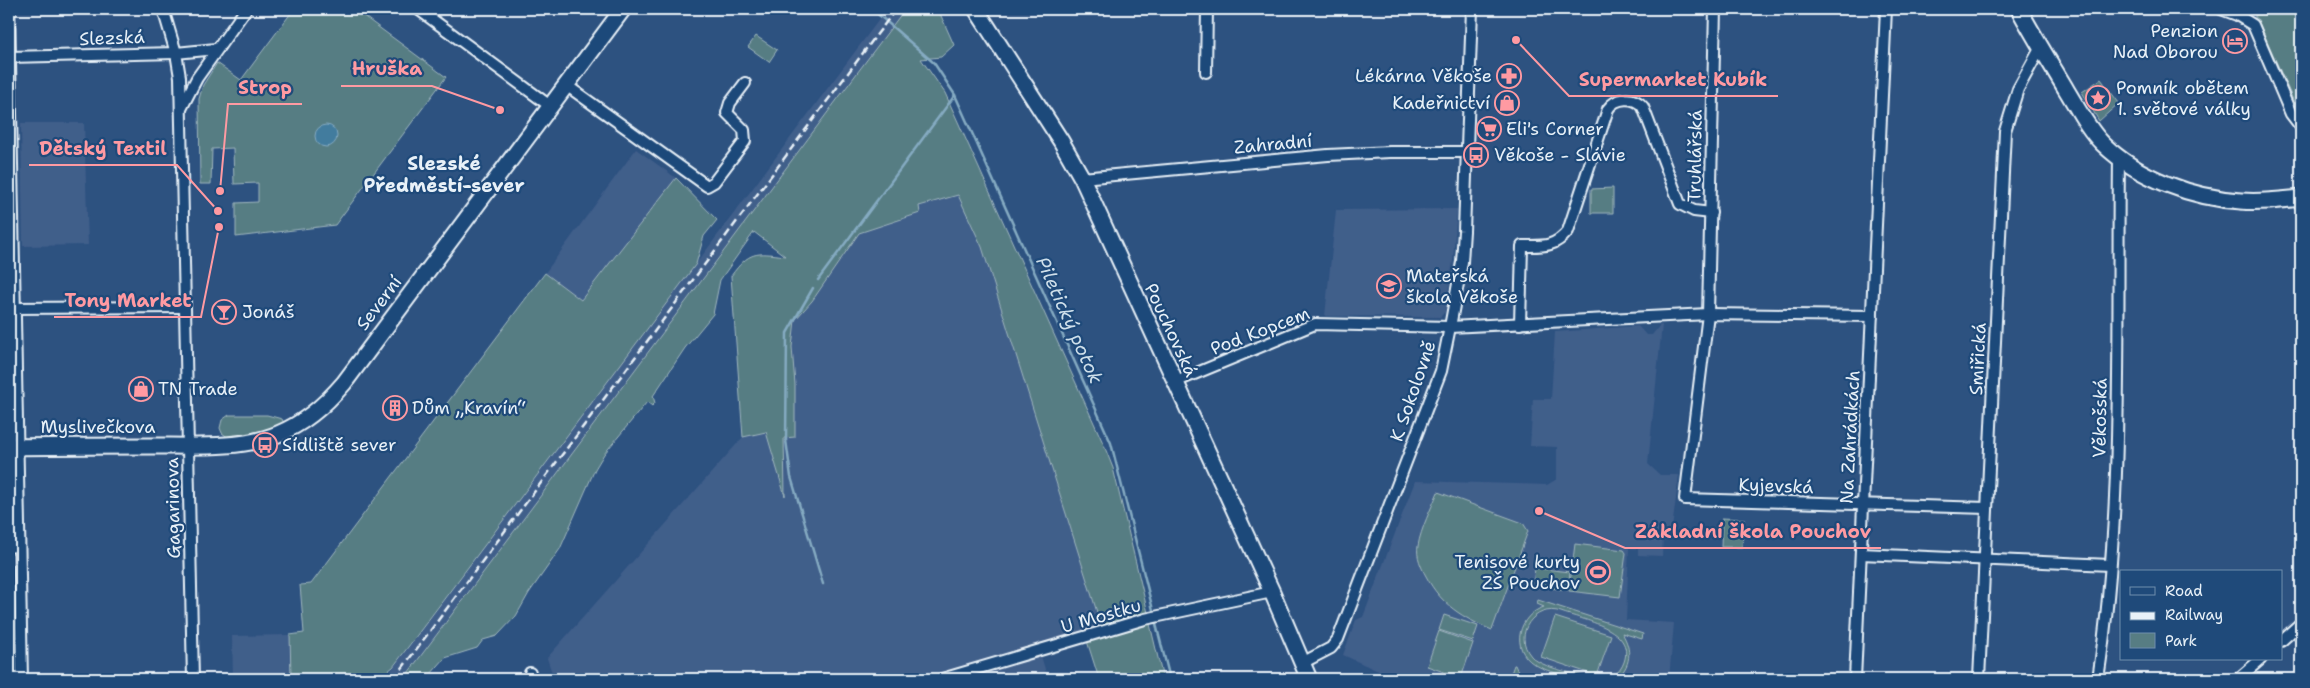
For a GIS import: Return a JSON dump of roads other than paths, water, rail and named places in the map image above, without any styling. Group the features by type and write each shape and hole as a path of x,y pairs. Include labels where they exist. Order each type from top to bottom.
{"street":[{"path":"9,9 14,546 22,678 9,677"},
{"name":"Gagarinova","path":"162,9 176,53 180,77 193,679"},
{"path":"181,110 197,78 246,9"},
{"path":"418,9 550,106"},
{"name":"Severní","path":"188,446 243,443 270,437 296,425 325,403 344,383 623,9"},
{"name":"Pouchovská","path":"976,9 1061,141 1082,178 1272,592 1309,679"},
{"path":"1206,72 1207,9"},
{"name":"K Sokolovně","path":"1302,662 1331,648 1338,639 1441,371 1462,262 1468,152 1472,9"},
{"name":"Truhlářská","path":"1685,499 1708,314 1715,9"},
{"name":"Na Zahrádkách","path":"1856,679 1886,9"},
{"path":"2019,9 2089,125 2104,144 2119,157 2169,184 2192,193 2218,199 2242,202 2301,198"},
{"path":"2221,9 2237,15 2253,25 2291,114 2301,127"},
{"name":"Smiřická","path":"1979,679 2006,131 2018,89 2041,47"},
{"name":"Slezská","path":"9,57 176,53 216,50"},
{"path":"566,85 707,186 714,182 745,141 744,130 731,119 728,113 730,103 745,82"},
{"name":"Truhlářská","path":"1520,324 1522,246 1546,246 1559,242 1568,231 1608,109 1620,99 1639,102 1643,107 1680,204 1694,212 1711,213"},
{"name":"Zahradní","path":"1082,178 1328,155 1390,152 1468,152"},
{"name":"Věkošská","path":"2098,679 2110,564 2116,457 2119,157"},
{"path":"11,308 185,306"},
{"path":"1450,327 1708,314 1872,316"},
{"name":"Pod Kopcem","path":"1175,382 1315,324 1450,327"},
{"name":"Myslivečkova","path":"13,447 188,446"},
{"name":"Kyjevská","path":"1685,499 1987,508"},
{"path":"1861,554 2110,564"},
{"name":"U Mostku","path":"942,679 1145,619 1272,592"},
{"path":"2282,640 2301,623"},
{"path":"2238,679 2260,660"}],"waterway":[{"name":"Piletický potok","path":"872,9 934,63 955,95 1111,443 1154,614"},
{"path":"818,280 955,95"},
{"path":"813,288 787,333 786,440 791,477 823,584"},
{"name":"Piletický potok","path":"1155,620 1170,679"}],"railway":[{"path":"394,679 896,9"}],"place":[{"name":"Supermarket Kubík","path":"1516,40"},
{"name":"Penzion Nad Oborou","path":"2235,41"},
{"name":"Lékárna Věkoše","path":"1509,76"},
{"name":"Pomník obětem 1. světové války","path":"2098,98"},
{"name":"Kadeřnictví","path":"1507,103"},
{"name":"Hruška","path":"500,110"},
{"name":"Eli's Corner","path":"1489,129"},
{"name":"Věkoše - Slávie","path":"1476,155"},
{"name":"Strop","path":"220,191"},
{"name":"Dětský Textil","path":"218,211"},
{"name":"Tony Market","path":"219,227"},
{"name":"Mateřská škola Věkoše","path":"1389,286"},
{"name":"Jonáš","path":"224,312"},
{"name":"TN Trade","path":"141,389"},
{"name":"Dům „Kravín“","path":"395,408"},
{"name":"Sídliště sever","path":"265,445"},
{"name":"Základní škola Pouchov","path":"1539,511"},
{"name":"Tenisové kurty ZŠ Pouchov","path":"1598,572"}],"district":[{"name":"Slezské Předměstí-sever","path":"444,174"}]}
